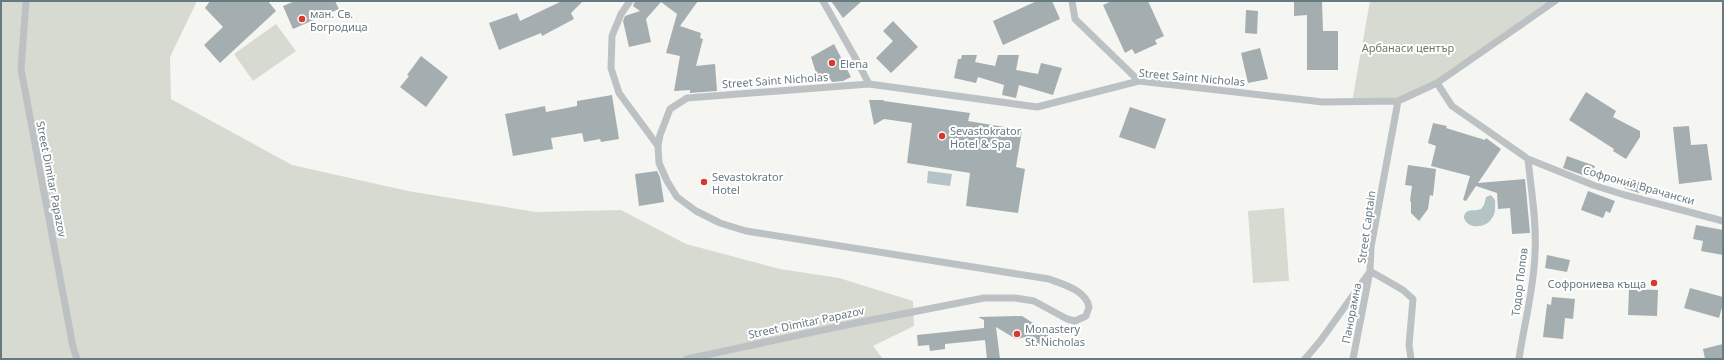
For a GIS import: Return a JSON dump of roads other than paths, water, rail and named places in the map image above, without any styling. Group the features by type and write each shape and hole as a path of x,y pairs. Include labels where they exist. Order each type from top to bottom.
{"street":[{"name":"Street Dimitar Papazov","path":"26,1 21,69 70,332 78,359"},
{"path":"630,1 621,14 612,36 611,68 620,92 658,146"},
{"path":"823,1 856,59 868,84"},
{"path":"1072,1 1075,19 1139,81"},
{"name":"Street Saint Nicholas","path":"929,309 984,298 1015,298 1034,301 1067,319 1075,321 1086,316 1089,306 1085,297 1075,290 1049,280 746,230 720,223 696,211 677,197 659,163 658,146 663,125 670,109 687,98 868,84 1038,107 1139,81 1323,102 1398,101 1437,83 1555,1"},
{"name":"Софроний Врачански","path":"1437,83 1452,106 1528,159 1599,187 1723,221"},
{"name":"Street Captain","path":"1305,359 1321,340 1370,271 1371,247 1398,101"},
{"name":"Тодор Попов","path":"1519,359 1532,287 1536,253 1528,159"},
{"path":"1370,271 1404,290 1413,299 1409,345 1411,359"},
{"name":"Панорамна","path":"1353,359 1370,271"},
{"name":"Street Dimitar Papazov","path":"687,359 843,325 929,309"}],"place":[{"name":"ман. Св. Богродица","path":"302,19"},
{"name":"Elena","path":"832,63"},
{"name":"Sevastokrator Hotel & Spa","path":"942,136"},
{"name":"Sevastokrator Hotel","path":"704,182"},
{"name":"Софрониева къща","path":"1654,283"},
{"name":"Monastery St. Nicholas","path":"1017,334"}],"park label":[{"name":"Арбанаси център","path":"1408,47"}]}
